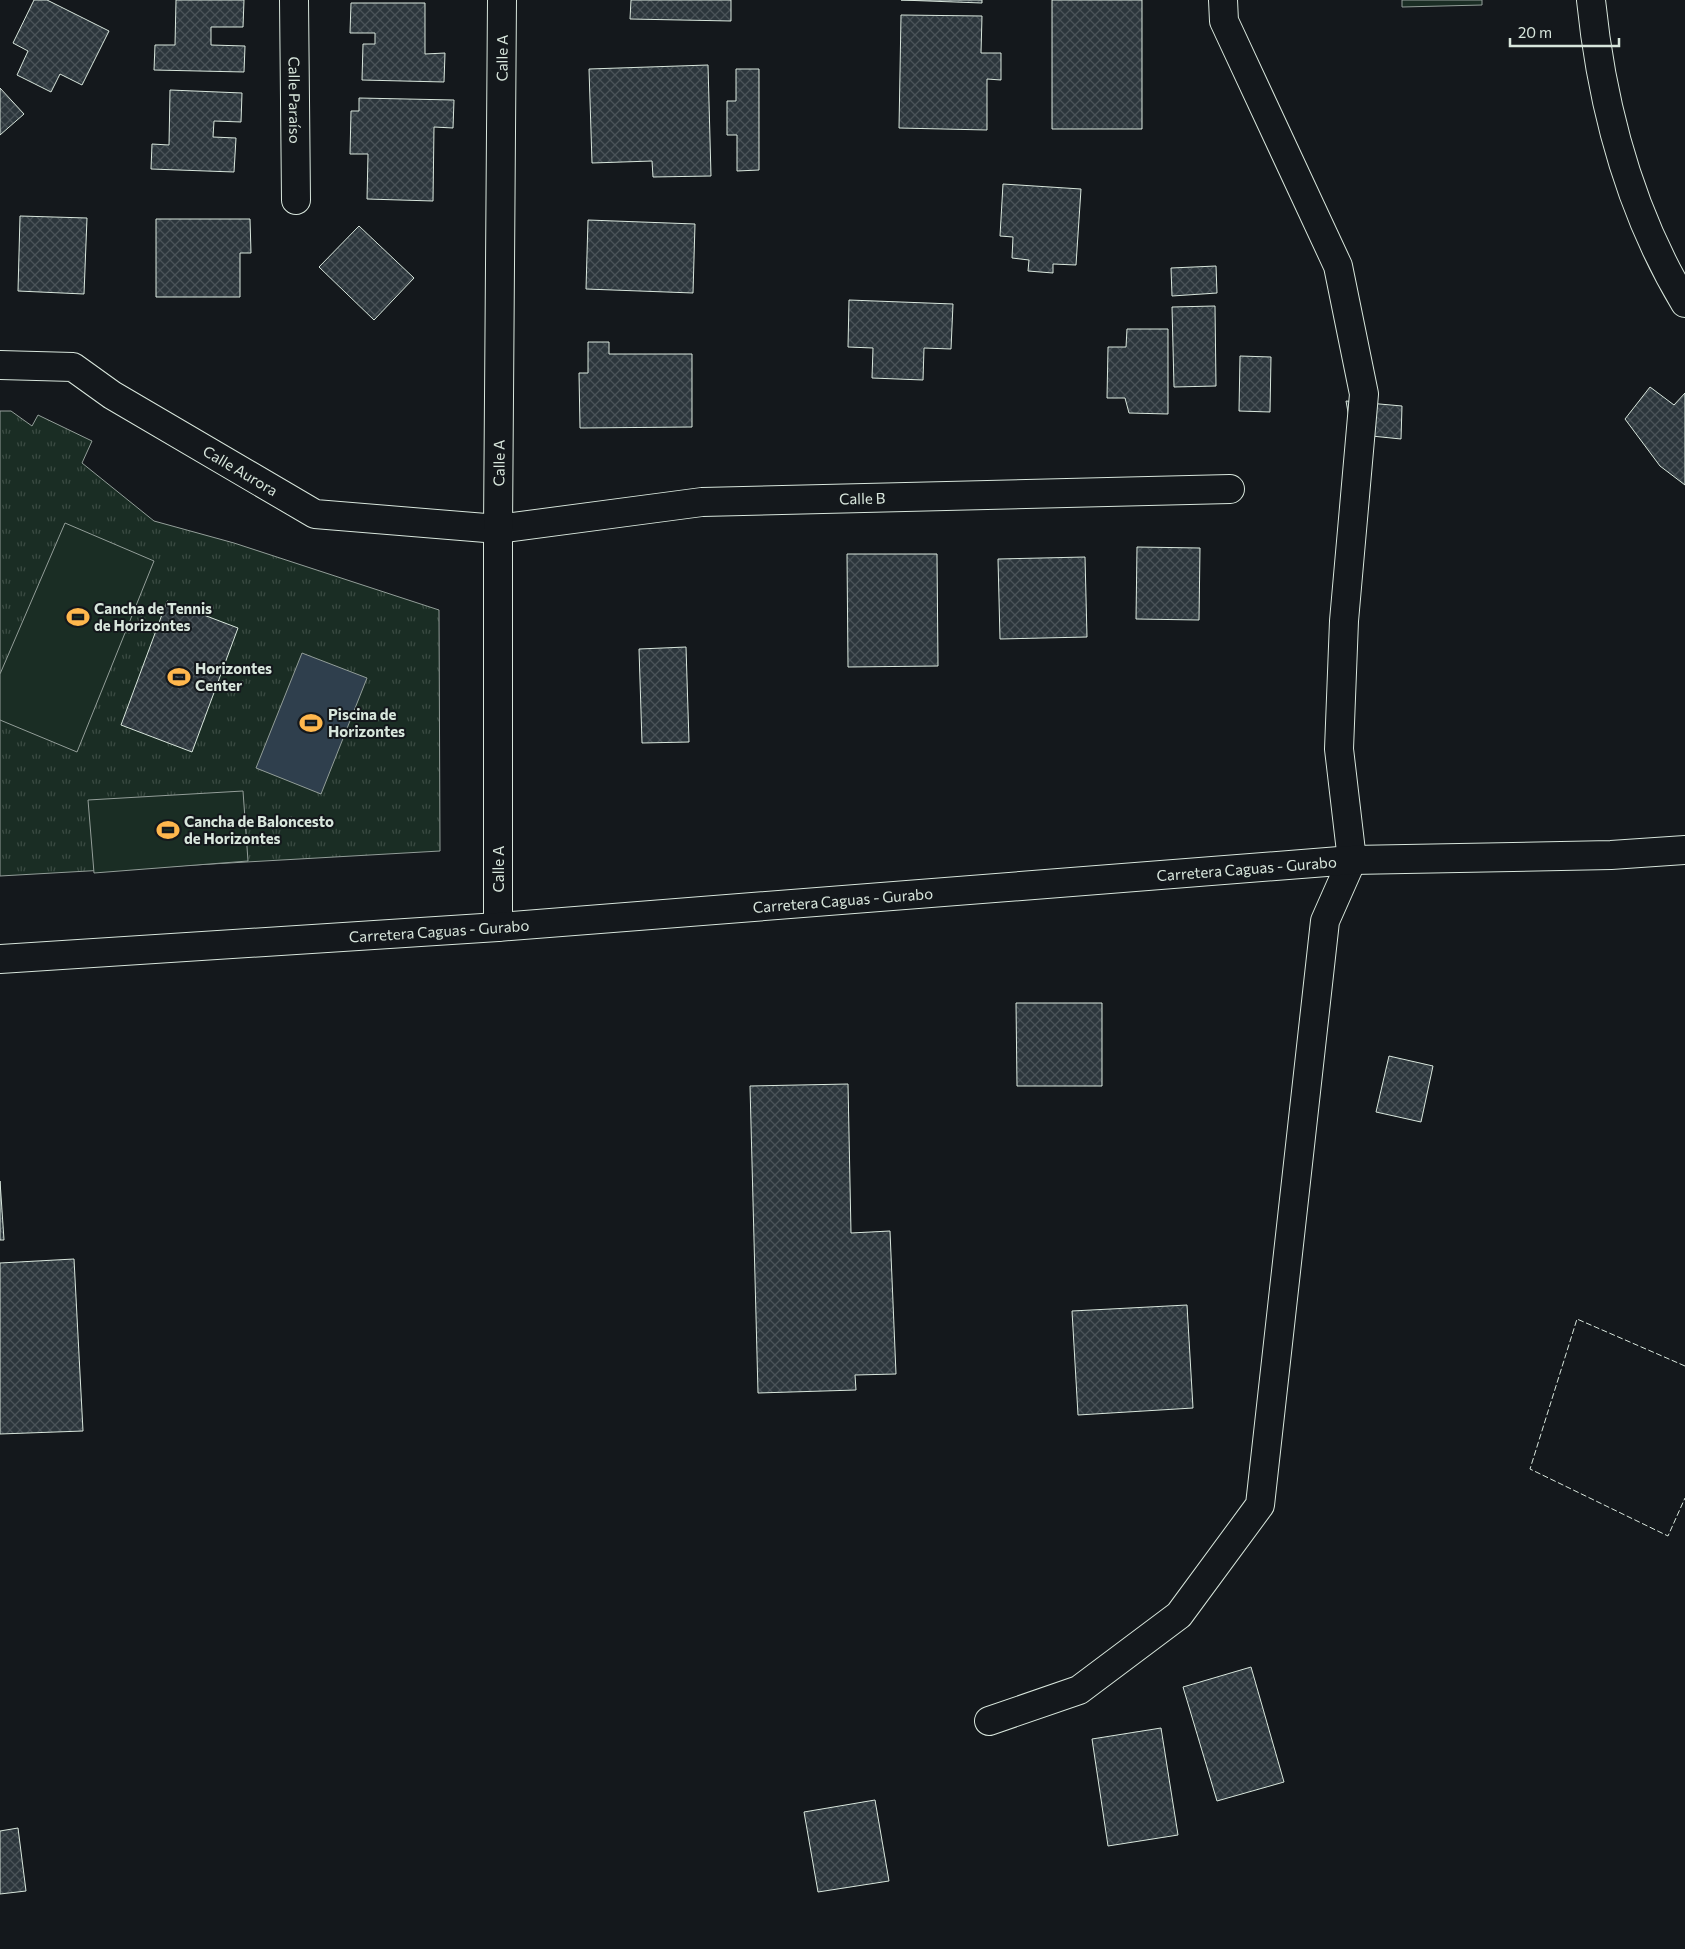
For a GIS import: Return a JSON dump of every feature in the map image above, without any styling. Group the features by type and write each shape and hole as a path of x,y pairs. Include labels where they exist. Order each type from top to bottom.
{"street":[{"name":"Calle Paraíso","path":"294,0 296,200"},
{"name":"Calle A","path":"498,928 498,529 502,0"},
{"path":"989,1721 1079,1690 1179,1615 1260,1505 1325,921 1352,860 1340,749 1344,621 1364,394 1338,266 1224,21 1224,0"},
{"path":"1590,0 1595,42 1620,154 1636,207 1662,265 1685,303"},
{"name":"Calle Aurora","path":"0,364 73,367 112,394 314,514 498,529"},
{"name":"Calle B","path":"498,529 702,502 1230,489"},
{"name":"Carretera Caguas - Gurabo","path":"0,960 498,928 1352,860 1611,855 1685,850"}],"green space":[{"path":"1402,0 1482,0 1482,5 1402,7"},
{"path":"0,411 11,411 32,426 38,415 92,441 82,463 154,521 234,543 439,610 440,851 0,876"},
{"name":"Cancha de Tennis de Horizontes","path":"65,523 154,561 77,752 0,720 0,674"},
{"name":"Cancha de Baloncesto de Horizontes","path":"243,791 248,861 94,873 88,800"}],"water":[{"name":"Piscina de Horizontes","path":"302,653 367,678 321,794 256,768"}],"building":[{"path":"34,0 47,0 109,31 82,85 60,74 51,92 17,75 28,51 13,43"},
{"path":"176,0 244,0 243,27 211,27 211,45 245,46 244,72 154,70 155,45 175,45"},
{"path":"631,0 731,0 731,21 630,19"},
{"path":"901,0 982,0 982,3"},
{"path":"1052,0 1142,0 1142,129 1052,129"},
{"path":"351,3 425,3 425,54 445,53 444,82 362,80 363,44 375,44 375,33 350,33"},
{"path":"901,15 982,16 981,53 1001,53 1001,80 987,79 987,130 899,128"},
{"path":"708,65 711,176 653,177 652,161 592,163 589,69"},
{"path":"736,69 759,69 759,170 737,171 737,135 727,135 727,101 736,101"},
{"path":"0,88 24,114 0,135"},
{"path":"170,90 242,93 241,122 214,121 213,137 236,138 234,172 151,169 152,144 169,145"},
{"path":"359,98 454,100 453,128 434,127 433,201 367,199 368,154 350,154 351,111 359,111"},
{"path":"1003,184 1081,189 1076,265 1053,264 1053,273 1028,271 1029,260 1012,258 1013,237 1000,236"},
{"path":"20,216 87,218 84,294 18,291"},
{"path":"156,219 250,219 251,253 240,253 240,297 156,297"},
{"path":"588,220 695,224 693,293 586,289"},
{"path":"359,226 414,278 374,320 319,267"},
{"path":"1216,266 1217,293 1172,296 1171,268"},
{"path":"849,300 953,304 951,349 924,348 923,380 872,378 873,348 848,347"},
{"path":"1215,306 1216,386 1174,387 1172,307"},
{"path":"1127,329 1168,329 1168,414 1129,413 1125,398 1107,398 1108,347 1126,347"},
{"path":"588,342 609,342 609,354 692,354 692,427 580,428 579,373 588,373"},
{"path":"1240,356 1271,357 1270,412 1239,411"},
{"path":"1650,387 1674,405 1685,393 1685,485 1660,466 1625,419"},
{"path":"1346,401 1402,406 1401,439 1352,434"},
{"path":"1137,547 1200,548 1199,620 1136,619"},
{"path":"847,554 937,554 938,666 848,667"},
{"path":"1085,557 1087,637 1000,639 998,559"},
{"name":"Horizontes Center","path":"167,601 238,628 192,752 121,725"},
{"path":"686,647 689,742 642,743 639,649"},
{"path":"1016,1003 1102,1003 1102,1086 1017,1086"},
{"path":"1389,1056 1433,1066 1421,1122 1376,1112"},
{"path":"848,1084 851,1233 890,1231 896,1374 855,1375 856,1390 758,1393 750,1086"},
{"path":"0,1181 4,1240 0,1240"},
{"path":"74,1259 83,1431 0,1434 0,1263"},
{"path":"1187,1305 1193,1408 1078,1415 1072,1311"},
{"path":"1251,1667 1284,1782 1217,1801 1183,1687"},
{"path":"1161,1728 1178,1835 1108,1846 1092,1739"},
{"path":"875,1800 889,1881 818,1892 804,1812"},
{"path":"18,1828 26,1891 0,1894 0,1831"}],"fence":[{"path":"1685,1366 1577,1319 1530,1469 1668,1536 1685,1498"}],"place":[{"name":"Cancha de Tennis de Horizontes","path":"78,617"},
{"name":"Horizontes Center","path":"179,677"},
{"name":"Piscina de Horizontes","path":"311,723"},
{"name":"Cancha de Baloncesto de Horizontes","path":"168,830"}]}
